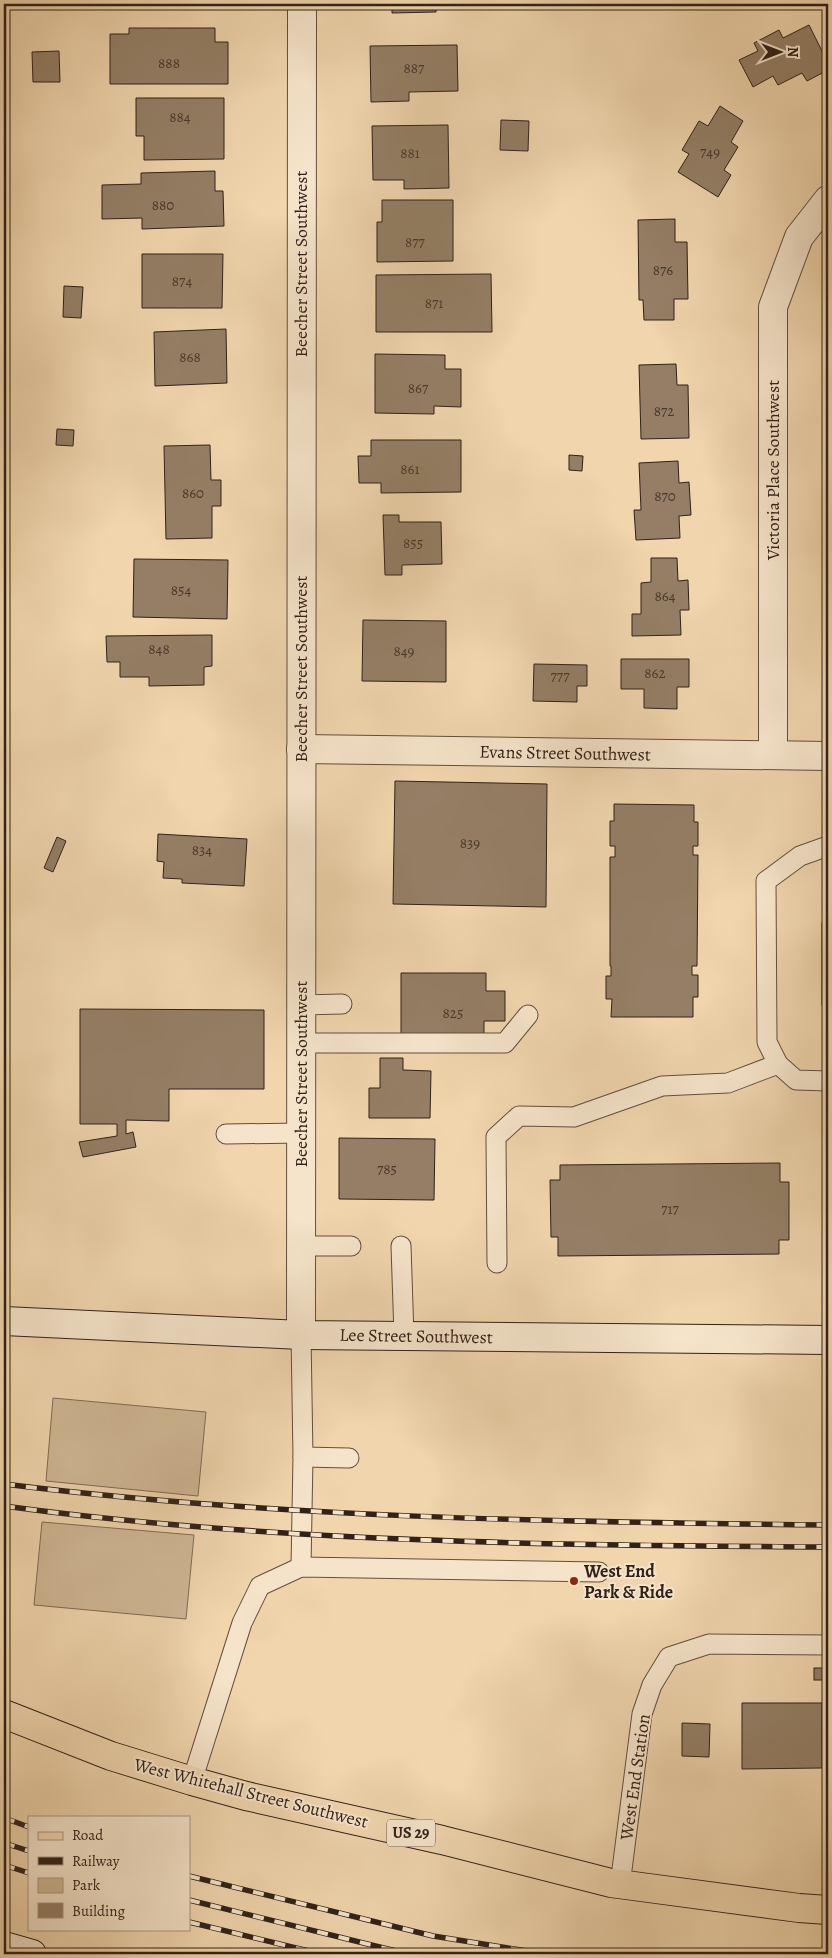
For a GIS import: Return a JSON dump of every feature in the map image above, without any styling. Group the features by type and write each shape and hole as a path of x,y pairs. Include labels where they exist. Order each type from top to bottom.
{"main road":[{"name":"West Whitehall Street Southwest","path":"4,1714 111,1756 246,1796 442,1840 620,1885 828,1910"}],"street":[{"name":"Beecher Street Southwest","path":"301,1335 302,4"},
{"name":"Victoria Place Southwest","path":"773,755 773,307 799,237 828,200"},
{"name":"Evans Street Southwest","path":"301,749 828,756"},
{"name":"Lee Street Southwest","path":"4,1321 301,1335 828,1340"},
{"path":"4,1946 32,1954"}],"lane":[{"path":"828,846 800,856 766,881 767,1042 778,1064 796,1080 828,1081"},
{"path":"301,1005 342,1004"},
{"path":"301,1043 505,1043 528,1015"},
{"path":"497,1263 496,1137 519,1116 574,1117 662,1086 728,1083 778,1064"},
{"path":"226,1134 301,1133"},
{"path":"301,1246 351,1246"},
{"path":"401,1246 404,1336"},
{"path":"301,1335 303,1457 301,1567"},
{"path":"303,1457 349,1458"},
{"path":"192,1781 242,1623 260,1586 301,1567 599,1572"},
{"name":"West End Station","path":"620,1885 642,1714 652,1685 669,1657 709,1644 828,1645"}],"green space":[{"path":"53,1398 206,1412 198,1496 46,1481"},
{"path":"42,1522 194,1535 186,1619 34,1605"}],"building":[{"path":"392,4 436,4 436,12 392,13"},
{"path":"809,25 828,63 828,70 807,81 802,73 778,85 773,76 753,87 739,60 758,51 754,43 779,30 783,38"},
{"path":"129,28 215,28 215,42 228,42 228,84 110,84 110,34 129,34"},
{"path":"457,45 458,91 409,92 409,101 371,102 370,46"},
{"path":"59,51 60,82 33,82 32,52"},
{"path":"136,98 224,98 224,159 144,160 144,136 136,136"},
{"path":"720,106 743,121 731,142 738,147 724,170 731,175 718,197 678,172 689,154 682,150 699,121 708,126"},
{"path":"501,120 529,121 528,151 500,150"},
{"path":"448,125 449,188 404,189 404,180 373,180 372,126"},
{"path":"215,171 215,191 223,191 224,226 142,229 142,218 102,219 102,185 141,184 141,173"},
{"path":"382,200 453,200 453,261 377,262 377,222 382,222"},
{"path":"675,219 675,242 687,242 688,299 674,299 674,320 644,320 643,300 639,300 638,220"},
{"path":"142,254 223,254 222,308 142,308"},
{"path":"491,274 492,332 376,332 376,275"},
{"path":"64,286 83,287 81,318 63,317"},
{"path":"226,329 227,383 155,386 154,332"},
{"path":"375,354 445,355 445,369 461,369 461,407 434,406 434,414 375,413"},
{"path":"676,364 677,385 688,385 689,438 641,439 639,365"},
{"path":"57,429 74,430 73,446 56,445"},
{"path":"371,440 461,440 461,492 381,493 381,483 359,483 358,456 371,456"},
{"path":"210,445 211,480 221,480 221,506 212,506 212,538 166,539 164,446"},
{"path":"569,455 583,456 582,471 569,470"},
{"path":"678,461 679,483 689,482 691,515 679,516 680,538 636,540 634,510 641,510 639,463"},
{"path":"383,515 399,515 399,522 441,522 442,564 402,565 402,575 385,575"},
{"path":"651,558 677,558 678,581 688,580 689,610 680,610 681,635 632,636 632,614 641,614 641,583 651,582"},
{"path":"134,559 228,560 227,619 133,617"},
{"path":"363,620 446,621 446,682 362,681"},
{"path":"212,635 212,666 204,667 204,685 149,686 149,677 120,677 120,662 107,662 106,636"},
{"path":"621,659 689,659 689,687 677,687 677,709 644,708 644,689 621,689"},
{"path":"534,664 587,665 587,686 577,686 577,702 533,701"},
{"path":"395,781 547,784 546,907 393,904"},
{"path":"614,804 694,805 694,822 698,822 698,846 693,846 693,855 698,855 697,966 692,966 692,975 698,975 698,997 693,997 693,1017 611,1017 612,999 606,999 606,976 611,976 610,857 615,857 615,846 610,846 610,821 614,821"},
{"path":"158,834 247,839 244,886 182,883 182,879 163,878 164,862 157,861"},
{"path":"57,837 66,841 53,872 44,868"},
{"path":"822,923 828,923 828,1005 822,1005"},
{"path":"401,973 486,973 486,991 505,991 505,1021 484,1021 484,1038 401,1038"},
{"path":"80,1009 264,1010 264,1089 169,1089 169,1121 126,1120 126,1134 133,1132 136,1147 83,1157 79,1142 117,1136 117,1124 80,1124"},
{"path":"380,1058 403,1058 403,1070 431,1071 430,1118 369,1118 369,1088 380,1088"},
{"path":"339,1138 435,1139 434,1200 339,1199"},
{"path":"780,1163 780,1182 789,1182 789,1240 779,1240 779,1254 558,1256 558,1237 551,1237 550,1180 560,1180 560,1165"},
{"path":"814,1668 828,1668 828,1680 814,1680"},
{"path":"742,1703 822,1703 822,1768 742,1769"},
{"path":"682,1723 710,1724 709,1757 682,1756"}],"railway":[{"path":"4,1484 209,1504 312,1511 518,1520 828,1525"},
{"path":"4,1506 209,1528 312,1535 518,1543 828,1547"},
{"path":"4,1818 28,1827"},
{"path":"4,1843 28,1851"},
{"path":"4,1865 28,1873"},
{"path":"190,1876 433,1936 546,1954"},
{"path":"190,1900 408,1954"},
{"path":"190,1922 321,1954"}],"place":[{"name":"West End Park & Ride","path":"574,1581"}]}
